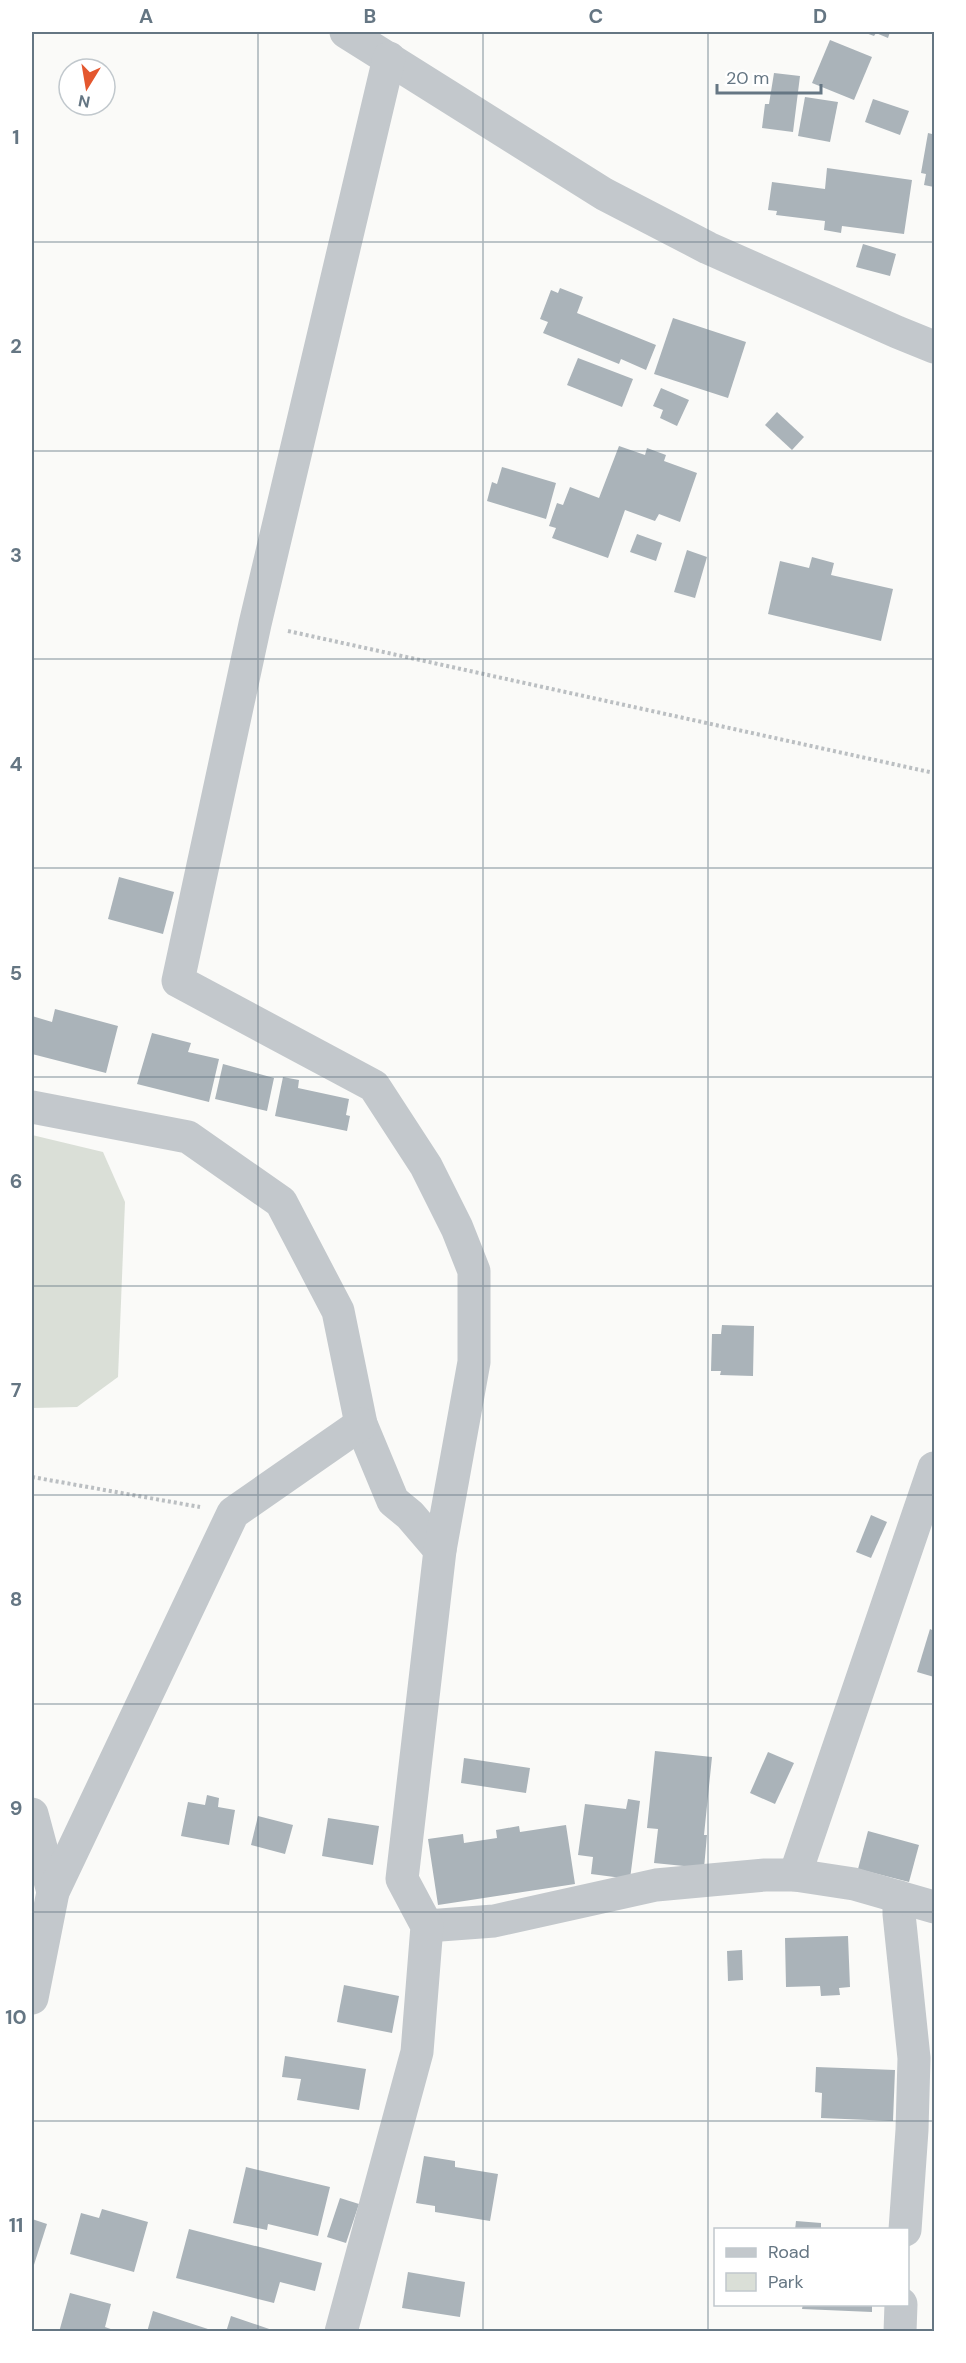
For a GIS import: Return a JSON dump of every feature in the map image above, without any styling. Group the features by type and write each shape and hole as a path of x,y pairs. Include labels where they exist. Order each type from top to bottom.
{"street":[{"path":"345,32 604,194 708,249 934,346"},
{"path":"341,2331 417,2052 427,1926 402,1879 440,1550 474,1362 474,1271 457,1228 426,1166 374,1086 178,981 255,624 389,58"},
{"path":"32,1107 188,1137 281,1202 338,1311 361,1425 393,1501 410,1515 440,1550"},
{"path":"32,1998 53,1893 233,1513 361,1425"},
{"path":"795,1875 934,1468"},
{"path":"32,1814 53,1893"},
{"path":"427,1926 494,1921 656,1885 765,1875 795,1875 854,1884 934,1907"},
{"path":"899,1897 914,2058 905,2228"},
{"path":"900,2331 901,2306"}],"path":[{"path":"255,624 620,702 934,773"},
{"path":"32,1477 233,1513"}],"green space":[{"path":"32,1135 103,1152 125,1202 118,1377 77,1407 32,1408"}],"building":[{"path":"863,32 890,32 888,38 876,33 874,36"},
{"path":"830,40 872,57 854,100 812,83"},
{"path":"774,73 800,76 793,132 762,128 765,104 769,104"},
{"path":"805,97 838,102 830,142 798,136"},
{"path":"873,99 909,111 900,135 865,122"},
{"path":"933,126 934,187 924,185 926,174 921,173 928,133 932,134"},
{"path":"827,168 912,180 904,234 842,226 841,233 824,230 825,221 776,215 777,211 768,210 772,182 825,189"},
{"path":"863,244 896,254 890,276 856,267"},
{"path":"560,288 583,297 577,313 656,345 646,370 621,359 619,364 543,333 548,322 540,319 551,290 558,293"},
{"path":"673,318 746,342 728,398 654,374"},
{"path":"578,358 633,379 622,407 567,385"},
{"path":"661,388 689,400 677,426 660,418 663,410 653,406"},
{"path":"777,412 804,437 792,450 765,425"},
{"path":"619,446 645,455 647,448 666,455 664,461 697,473 680,522 659,514 655,521 625,510 608,558 552,538 556,528 549,526 557,503 563,505 570,487 599,498"},
{"path":"502,467 556,483 546,519 487,501 492,482 497,484"},
{"path":"637,534 662,543 656,561 630,552"},
{"path":"687,550 707,557 695,598 674,592"},
{"path":"812,557 834,563 831,575 893,589 881,641 768,614 780,561 809,568"},
{"path":"119,877 174,892 163,934 108,919"},
{"path":"55,1009 118,1026 106,1073 32,1054 32,1016 52,1022"},
{"path":"152,1033 191,1043 188,1052 219,1059 209,1102 137,1084"},
{"path":"223,1064 274,1078 267,1111 215,1099"},
{"path":"283,1077 299,1080 298,1088 349,1099 346,1115 350,1116 347,1131 275,1116"},
{"path":"722,1325 754,1326 753,1376 720,1375 721,1371 711,1371 712,1334 721,1334"},
{"path":"871,1515 887,1522 871,1558 856,1552"},
{"path":"930,1629 934,1631 934,1677 917,1672"},
{"path":"655,1751 712,1757 704,1835 707,1835 704,1868 654,1863 658,1829 647,1828"},
{"path":"768,1752 794,1763 775,1804 750,1793"},
{"path":"464,1758 530,1768 526,1793 461,1783"},
{"path":"207,1795 219,1798 218,1807 235,1810 229,1845 181,1836 188,1802 205,1805"},
{"path":"628,1799 640,1801 630,1879 591,1874 593,1857 578,1855 585,1804 626,1809"},
{"path":"258,1816 293,1825 285,1854 251,1845"},
{"path":"328,1818 379,1826 373,1865 322,1856"},
{"path":"566,1825 575,1884 438,1905 428,1839 463,1834 464,1843 497,1838 496,1830 519,1826 520,1832"},
{"path":"868,1831 919,1845 909,1882 858,1869"},
{"path":"848,1936 850,1987 839,1988 840,1995 821,1996 820,1986 786,1987 785,1938"},
{"path":"742,1950 743,1980 728,1981 727,1951"},
{"path":"344,1985 399,1996 392,2033 337,2022"},
{"path":"285,2056 366,2069 359,2110 297,2100 301,2079 282,2077"},
{"path":"816,2067 895,2070 893,2121 821,2118 822,2093 815,2092"},
{"path":"424,2156 455,2161 455,2167 498,2174 490,2221 435,2212 435,2206 416,2203"},
{"path":"246,2167 330,2187 318,2236 268,2224 267,2230 233,2223"},
{"path":"340,2198 359,2204 346,2243 327,2237"},
{"path":"102,2209 148,2222 134,2272 70,2254 81,2213 99,2218"},
{"path":"32,2219 47,2224 32,2271"},
{"path":"796,2221 821,2223 821,2228 795,2228"},
{"path":"189,2229 322,2263 315,2291 280,2282 274,2303 176,2278"},
{"path":"408,2272 465,2282 460,2317 402,2308"},
{"path":"70,2293 111,2304 105,2327 119,2332 59,2332"},
{"path":"803,2306 872,2306 872,2312 802,2309"},
{"path":"153,2311 214,2331 214,2332 147,2332"},
{"path":"231,2316 275,2331 275,2332 226,2332"}]}
